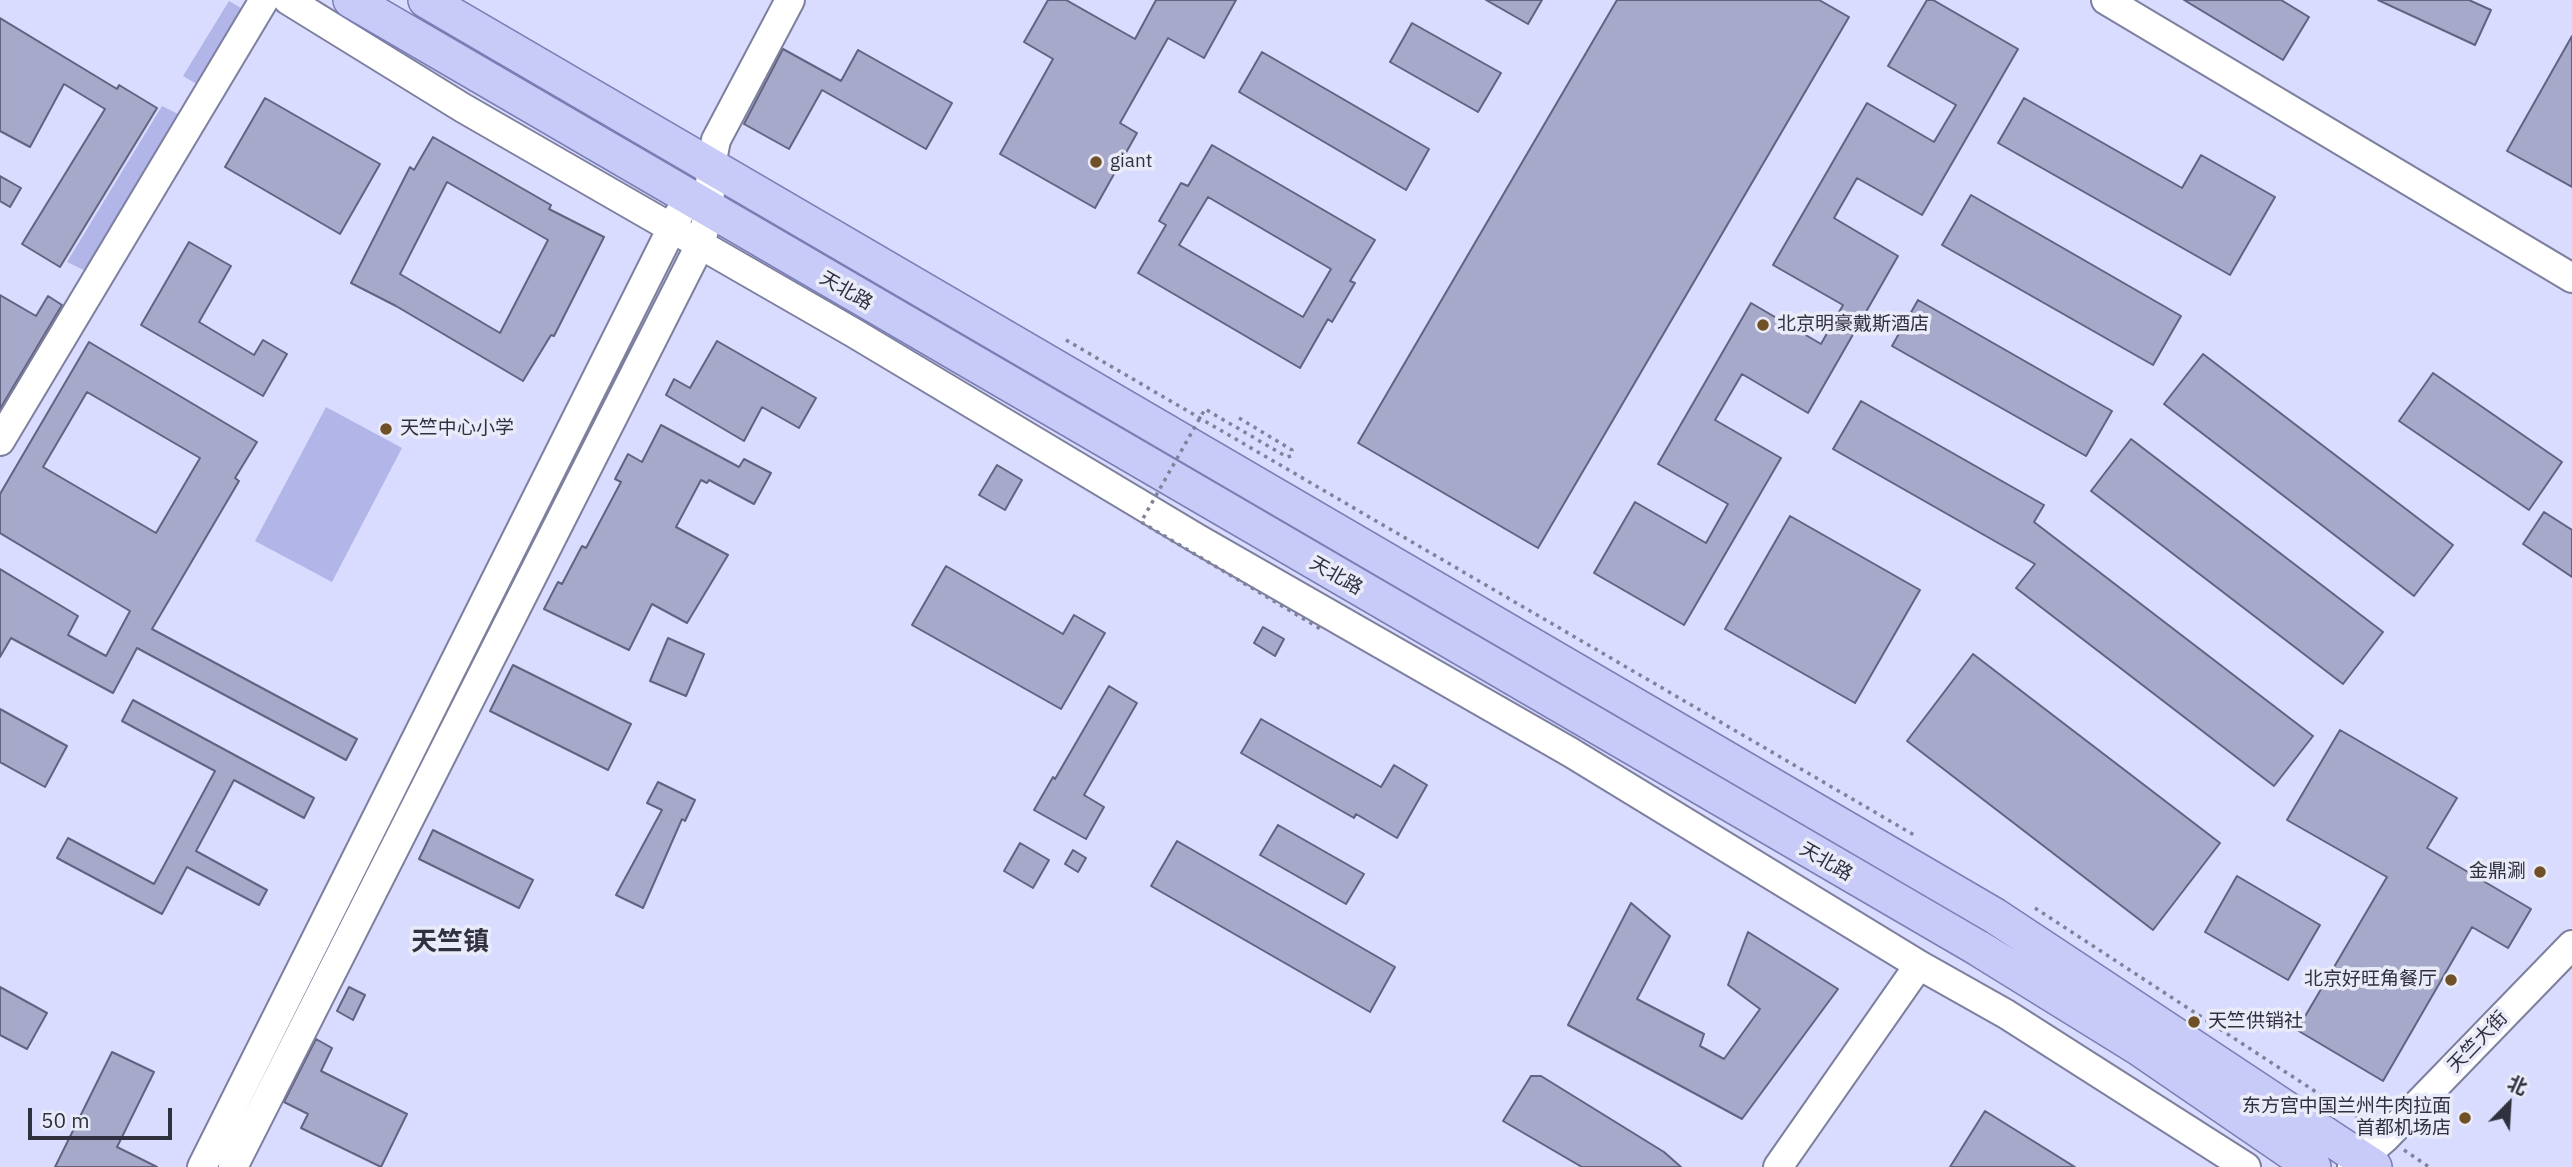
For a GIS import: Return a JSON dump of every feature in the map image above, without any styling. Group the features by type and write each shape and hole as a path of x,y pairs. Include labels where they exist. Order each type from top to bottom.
{"main road":[{"name":"天北路","path":"351,0 1978,948 2138,1047 2313,1167"},
{"name":"天北路","path":"426,0 1995,916 2368,1158"}],"street":[{"path":"0,441 264,0"},
{"path":"288,0 463,108 854,333 1198,539 1570,752 1919,965 2006,1014 2246,1167"},
{"path":"202,1167 674,229 697,203 716,140 790,0"},
{"path":"2106,0 2572,278"},
{"path":"233,1167 700,245 697,203"},
{"name":"天竺大街","path":"2368,1158 2572,945"},
{"path":"1778,1167 1919,965"}],"path":[{"path":"1239,418 1292,450 1291,456 1287,457 1205,409 1142,522 1325,631"},
{"path":"2368,1158 2429,1167"}],"shaded area":[{"path":"229,1 251,14 205,89 183,76"},
{"path":"162,106 184,117 94,275 67,262"},
{"path":"326,407 402,448 332,582 255,541"}],"building":[{"path":"1048,0 1066,0 1135,39 1156,0 1236,0 1204,58 1168,38 1120,123 1137,133 1095,208 1000,154 1053,59 1024,42"},
{"path":"1486,0 1542,0 1528,24"},
{"path":"1617,0 1819,0 1849,17 1538,548 1358,443"},
{"name":"北京明豪戴斯酒店","path":"1927,0 1933,0 2018,49 1922,215 1857,178 1834,218 1898,256 1808,413 1742,374 1715,420 1781,458 1684,625 1594,573 1635,502 1706,543 1728,504 1658,464 1751,303 1821,344 1843,305 1773,265 1867,103 1934,142 1956,105 1888,66"},
{"path":"2184,0 2281,0 2309,17 2283,60"},
{"path":"2378,0 2469,0 2491,10 2475,45"},
{"path":"0,18 117,89 119,85 157,108 60,267 22,244 105,109 64,84 30,147 0,131"},
{"path":"1412,23 1501,73 1478,112 1390,62"},
{"path":"2572,36 2572,187 2507,151"},
{"path":"783,49 841,81 858,50 952,103 926,149 822,90 789,149 744,124"},
{"path":"1262,52 1429,149 1406,190 1239,92"},
{"path":"265,98 380,164 340,234 225,167"},
{"path":"2024,98 2182,188 2201,155 2275,197 2230,275 1998,143"},
{"path":"433,137 551,205 549,209 604,237 554,336 551,335 523,381 396,306 351,283 410,167 414,170","holes":["447,182 548,240 500,333 400,274"]},
{"path":"1212,145 1375,240 1350,281 1355,283 1332,322 1328,319 1300,368 1138,273 1166,225 1159,221 1181,183 1188,186","holes":["1208,197 1331,269 1303,317 1179,245"]},
{"path":"0,176 21,188 10,207 0,201"},
{"path":"1971,195 2181,316 2153,365 1942,245"},
{"path":"189,242 231,266 199,322 254,355 263,340 287,354 263,396 141,325"},
{"path":"0,295 36,316 48,296 62,305 0,409"},
{"path":"1918,300 2112,411 2086,456 1892,346"},
{"path":"717,341 816,398 799,428 762,407 744,441 666,395 674,379 690,388"},
{"path":"89,342 257,442 235,478 239,481 152,629 357,739 346,760 137,648 113,693 11,638 0,657 0,569 78,616 68,635 106,656 130,611 0,533 0,494","holes":["87,392 200,458 156,533 43,467"]},
{"path":"2203,354 2453,545 2414,596 2164,404"},
{"path":"2433,373 2562,462 2529,510 2399,421"},
{"path":"1861,401 2044,505 2034,522 2313,736 2274,786 2016,588 2035,564 1833,449"},
{"path":"661,425 739,467 744,459 771,473 754,504 709,480 707,483 701,480 676,527 728,555 687,623 652,604 629,650 544,609 558,582 562,584 582,546 586,548 621,482 615,479 628,454 642,462"},
{"path":"2131,439 2383,632 2343,684 2091,491"},
{"path":"997,465 1022,480 1005,510 979,495"},
{"path":"2544,512 2572,530 2572,577 2523,544"},
{"path":"1790,516 1920,590 1855,703 1725,629"},
{"path":"946,566 1063,634 1074,615 1105,633 1061,709 912,625"},
{"path":"1263,627 1284,639 1275,656 1254,643"},
{"path":"668,638 704,654 686,696 650,681"},
{"path":"1973,654 2220,843 2153,930 1907,741"},
{"path":"513,665 631,724 608,770 490,711"},
{"path":"1109,686 1137,703 1084,795 1104,807 1086,839 1034,810"},
{"path":"133,700 314,798 304,818 234,780 196,851 267,890 259,905 187,867 162,914 57,858 68,838 154,884 215,771 122,721"},
{"path":"0,709 67,746 45,787 0,762"},
{"path":"1261,719 1381,787 1394,765 1427,785 1397,838 1356,814 1354,818 1241,753"},
{"path":"2340,730 2457,798 2427,848 2531,909 2508,948 2472,927 2383,1081 2297,1030 2387,877 2287,820"},
{"path":"658,782 695,800 685,821 682,819 643,908 616,895 662,810 647,803"},
{"path":"1278,825 1364,874 1346,904 1260,855"},
{"path":"433,830 533,880 519,908 419,859"},
{"path":"1177,841 1395,967 1370,1012 1151,886"},
{"path":"1020,843 1049,860 1033,888 1004,871"},
{"path":"1073,850 1086,858 1078,872 1065,864"},
{"path":"2237,876 2320,925 2288,980 2205,932"},
{"path":"1631,903 1670,936 1637,999 1704,1034 1700,1046 1724,1059 1760,1009 1728,985 1748,932 1838,989 1742,1119 1568,1025"},
{"path":"0,987 47,1013 27,1049 0,1035"},
{"path":"349,987 365,995 353,1020 337,1011"},
{"path":"316,1039 332,1048 321,1071 407,1114 381,1167 301,1128 308,1114 284,1102"},
{"path":"112,1052 154,1072 117,1147 157,1167 55,1167"},
{"path":"1531,1076 1541,1076 1664,1152 1681,1167 1582,1167 1503,1121"},
{"path":"1985,1111 2075,1167 1950,1167"}],"place":[{"name":"giant","path":"1096,162"},
{"name":"北京明豪戴斯酒店","path":"1763,325"},
{"name":"天竺中心小学","path":"386,429"},
{"name":"金鼎涮","path":"2540,872"},
{"name":"北京好旺角餐厅","path":"2451,980"},
{"name":"天竺供销社","path":"2194,1022"},
{"name":"东方宫中国兰州牛肉拉面 首都机场店","path":"2465,1118"}],"district":[{"name":"天竺镇","path":"450,942"}]}
